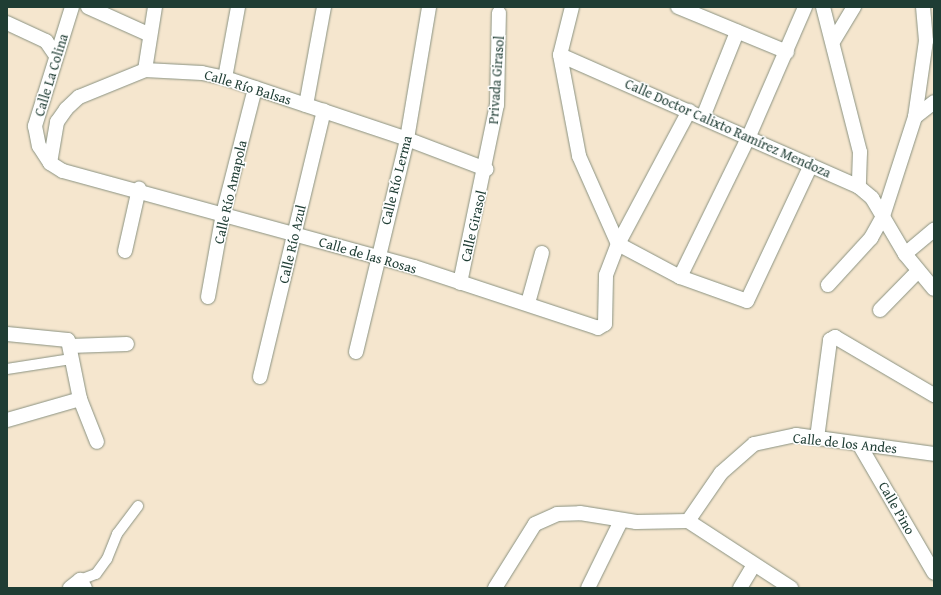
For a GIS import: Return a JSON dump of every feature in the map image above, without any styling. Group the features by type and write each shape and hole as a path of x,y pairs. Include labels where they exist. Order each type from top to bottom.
{"street":[{"name":"Calle La Colina","path":"50,164 39,146 35,126 72,7"},
{"path":"88,7 150,35"},
{"path":"145,70 155,7"},
{"path":"225,78 238,7"},
{"path":"306,105 324,7"},
{"name":"Calle Río Lerma","path":"356,352 377,258 407,139 429,7"},
{"path":"572,7 560,55 578,156 618,244 680,277 747,301 811,165"},
{"path":"678,7 787,52"},
{"path":"680,277 749,136 787,52 805,7"},
{"path":"823,7 834,40 860,152 859,187"},
{"path":"834,40 854,7"},
{"path":"828,284 871,238 883,216 915,117 926,41 925,8"},
{"name":"Privada Girasol","path":"486,169 497,105 498,13"},
{"path":"7,23 46,41 56,56"},
{"path":"703,117 737,32"},
{"name":"Calle Doctor Calixto Ramírez Mendoza","path":"560,55 749,136 859,187 872,198 905,254 934,289"},
{"name":"Calle Río Balsas","path":"50,164 57,122 66,109 79,97 145,70 225,78 324,110 486,169"},
{"name":"Calle Río Amapola","path":"208,297 222,214 255,88"},
{"path":"915,117 934,102"},
{"name":"Calle Río Azul","path":"260,377 324,110"},
{"path":"618,244 689,111"},
{"name":"Calle de las Rosas","path":"50,164 63,171 139,189 528,302 598,328 604,324 606,275 618,244"},
{"name":"Calle Girasol","path":"460,283 486,169"},
{"path":"125,251 139,189"},
{"path":"905,254 934,230"},
{"path":"528,302 542,253"},
{"path":"880,310 918,271"},
{"path":"7,334 70,348"},
{"path":"817,438 830,340 835,337 934,395"},
{"path":"7,369 70,348 127,344"},
{"path":"70,348 80,399 97,442"},
{"path":"7,420 80,399"},
{"name":"Calle de los Andes","path":"688,521 721,473 754,444 796,435 934,454"},
{"name":"Calle Pino","path":"859,444 934,573"},
{"path":"78,585 96,574 107,559 117,534 138,506"},
{"path":"495,588 535,524 557,514 580,514 621,521 688,521 791,588"},
{"path":"588,588 621,521"},
{"path":"740,588 754,565"}]}
